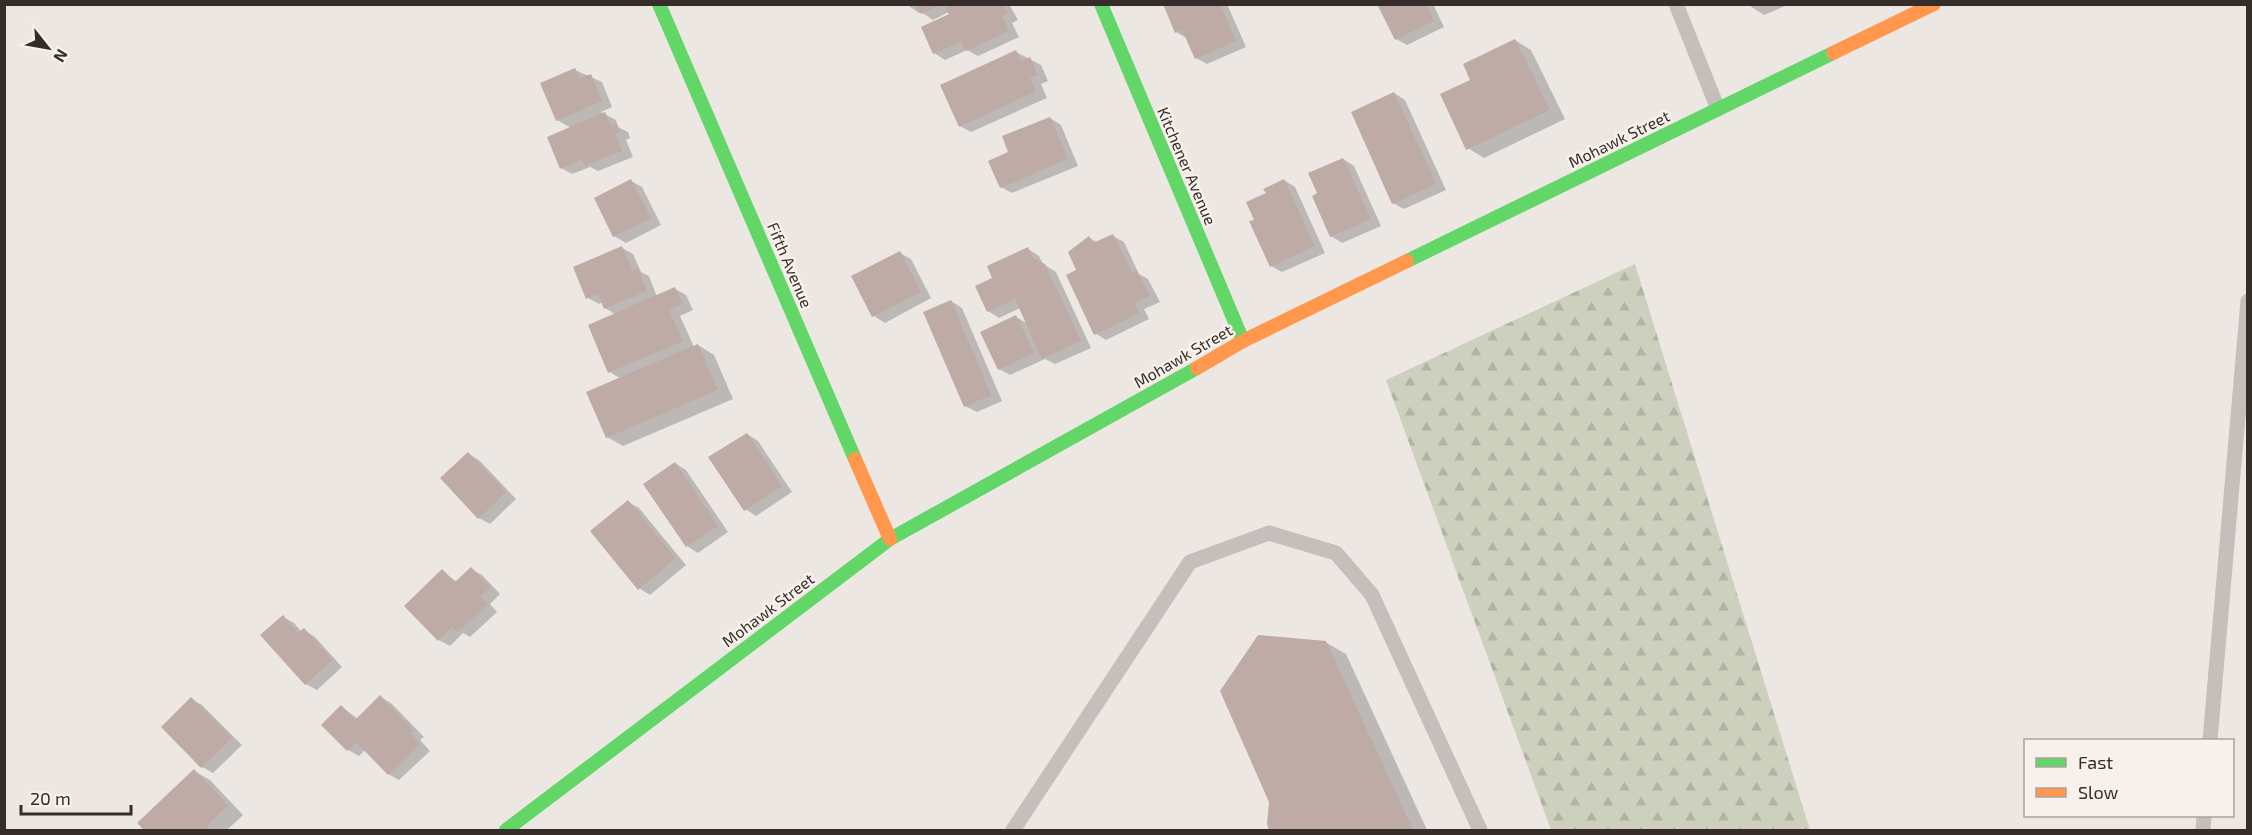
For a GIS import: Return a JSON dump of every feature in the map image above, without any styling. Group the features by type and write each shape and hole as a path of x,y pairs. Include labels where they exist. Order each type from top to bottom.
{"street":[{"name":"Fifth Avenue","path":"659,4 890,539"},
{"name":"Kitchener Avenue","path":"1101,4 1243,341"},
{"name":"Mohawk Street","path":"513,828 890,539 1243,341 1934,4"}],"lane":[{"path":"1676,4 1718,109"},
{"path":"2211,739 2247,301"},
{"path":"1013,831 1190,562 1269,533 1336,553 1372,596 1479,831"}],"green space":[{"path":"1635,264 1810,830 1551,830 1386,380"}],"building":[{"path":"916,4 941,4 921,14"},
{"path":"953,4 1003,4 1008,14 1002,16 1009,31 966,51 961,42 933,54 921,27 949,14 945,8"},
{"path":"1163,4 1220,4 1236,41 1195,59 1182,30 1175,33"},
{"path":"1377,4 1426,4 1434,21 1395,40"},
{"path":"1515,39 1550,110 1466,150 1440,94 1470,80 1463,64"},
{"path":"1016,50 1021,61 1030,57 1038,75 1030,78 1036,91 959,127 940,85"},
{"path":"575,68 580,78 591,74 602,101 556,121 540,83"},
{"path":"1394,92 1436,184 1392,204 1351,112"},
{"path":"605,112 611,126 617,124 620,132 615,134 622,151 585,166 582,159 560,169 547,137"},
{"path":"1050,117 1068,159 1000,188 988,161 1008,152 1002,136"},
{"path":"1343,158 1371,219 1330,237 1312,196 1317,193 1308,173"},
{"path":"631,179 651,218 613,237 594,198"},
{"path":"1284,179 1315,246 1270,267 1249,221 1254,220 1246,202 1266,193 1263,189"},
{"path":"1113,234 1132,273 1137,271 1150,296 1134,303 1139,313 1094,335 1066,275 1076,270 1068,252 1089,236 1093,243"},
{"path":"622,246 633,271 638,268 647,291 604,309 598,294 586,299 573,267"},
{"path":"1028,247 1033,258 1045,264 1081,341 1042,359 1015,299 987,312 975,286 992,278 987,266"},
{"path":"900,251 921,292 872,317 851,276"},
{"path":"675,287 683,304 669,310 683,341 608,373 588,325"},
{"path":"951,300 991,395 964,407 923,312"},
{"path":"1016,315 1034,353 998,370 980,332"},
{"path":"698,344 718,390 606,438 586,392"},
{"path":"747,433 782,486 744,511 708,457"},
{"path":"468,452 506,492 478,519 440,478"},
{"path":"675,462 718,526 686,547 643,484"},
{"path":"628,500 676,558 638,590 590,531"},
{"path":"471,567 490,587 480,597 487,605 458,632 452,627 438,641 404,606 442,569 455,582"},
{"path":"283,615 298,633 304,628 332,660 305,685 260,635"},
{"path":"1258,635 1326,641 1413,830 1269,830 1267,824 1269,802 1220,691"},
{"path":"380,695 413,730 410,733 420,744 388,775 356,742 347,751 321,725 341,705 355,720"},
{"path":"191,697 232,738 201,768 161,727"},
{"path":"194,769 228,805 207,826 212,830 144,830 137,823"}],"traffic: fast":[{"path":"659,4 855,459"},
{"path":"1101,4 1243,341"},
{"path":"1407,261 1833,53"},
{"path":"506,830 890,539 1197,368"}],"traffic: slow":[{"path":"1833,53 1934,4"},
{"path":"1197,368 1243,341 1407,261"},
{"path":"855,459 890,539"}]}
